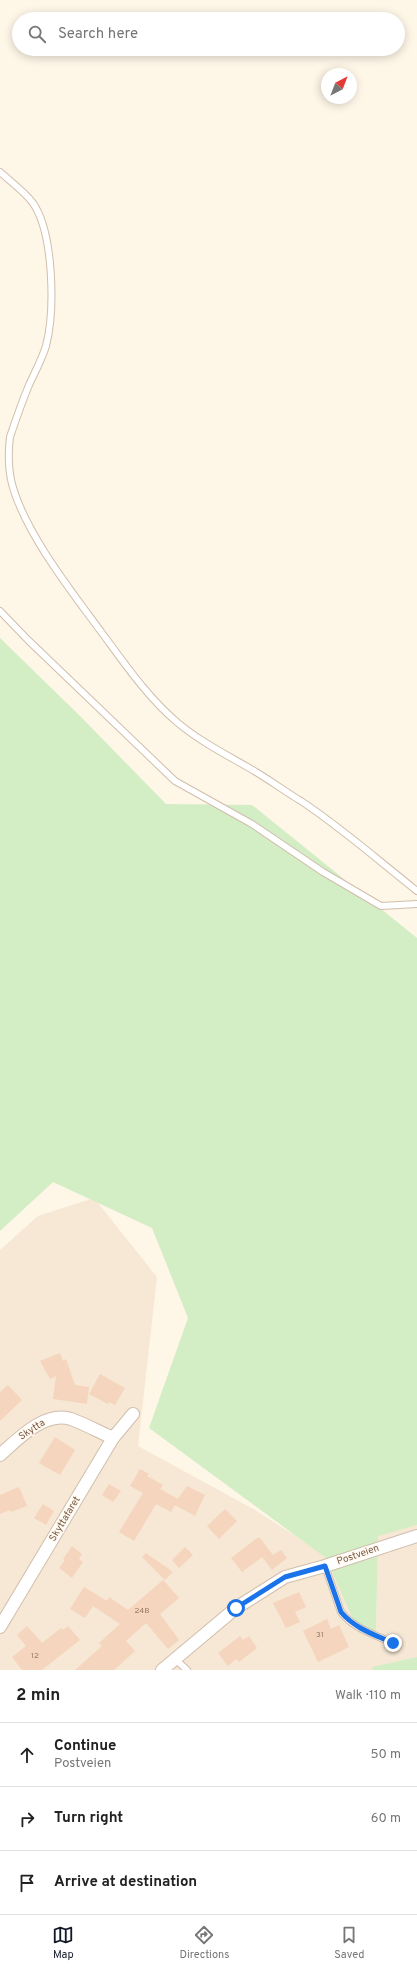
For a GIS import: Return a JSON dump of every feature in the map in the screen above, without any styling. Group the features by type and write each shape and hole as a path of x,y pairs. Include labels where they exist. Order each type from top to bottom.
{"street":[{"name":"Skyttafaret","path":"0,1627 113,1438 133,1414"},
{"name":"Skytta","path":"0,1455 25,1433 52,1418 70,1419 113,1438"},
{"name":"Postveien","path":"162,1670 174,1658 236,1608 264,1588 285,1577 325,1566 417,1536"}],"lane":[{"path":"0,172 20,189 33,204 43,222 48,245 51,303 50,329 45,347 10,437 8,451 12,485 21,508 34,533 64,581 124,662 156,702 177,722 200,740 257,773 304,803 417,891"},
{"path":"0,611 28,640 175,781 252,824 323,872 381,906 417,904"},
{"path":"325,1566 341,1612 345,1617 360,1628 393,1643"},
{"path":"174,1658 187,1670"}],"shaded area":[{"path":"94,1198 157,1277 138,1446 255,1510 327,1556 376,1631 378,1535 417,1525 417,1657 372,1667 373,1670 0,1670 0,1250 38,1216"}],"green space":[{"path":"0,638 79,715 166,804 252,805 417,938 417,1525 378,1536 376,1631 359,1633 326,1558 149,1428 188,1318 152,1228 53,1182 0,1231"},
{"path":"417,1657 417,1670 373,1670 372,1667"}],"building":[{"path":"60,1353 63,1361 66,1359 75,1385 89,1387 87,1404 53,1399 56,1376 50,1379 40,1361"},
{"path":"100,1374 125,1388 115,1405 109,1402 108,1404 89,1394"},
{"path":"8,1385 22,1400 0,1421 0,1392"},
{"path":"55,1437 75,1450 60,1475 39,1463"},
{"path":"140,1469 149,1474 147,1476 163,1485 160,1489 178,1499 187,1486 205,1495 195,1516 175,1505 171,1512 156,1504 134,1541 119,1532 143,1493 130,1486"},
{"path":"109,1484 121,1491 113,1502 102,1495"},
{"path":"19,1487 27,1506 11,1512 10,1510 0,1514 0,1495"},
{"path":"43,1504 54,1511 46,1525 34,1518"},
{"path":"225,1509 237,1521 219,1539 207,1526"},
{"path":"257,1538 260,1538 273,1555 281,1550 287,1558 272,1570 262,1557 242,1572 231,1558"},
{"path":"72,1546 82,1554 79,1559 83,1562 72,1578 59,1568"},
{"path":"185,1547 193,1555 179,1568 172,1560"},
{"path":"146,1553 173,1572 165,1580 142,1557"},
{"path":"163,1580 179,1598 160,1614 179,1640 168,1649 146,1623 126,1641 135,1651 114,1670 75,1670 102,1646 99,1643 120,1624 93,1606 85,1618 70,1609 84,1587 107,1601 109,1597 128,1610"},
{"path":"299,1592 306,1607 295,1612 300,1622 286,1628 273,1603"},
{"path":"327,1619 331,1629 339,1625 349,1647 318,1662 303,1631"},
{"path":"27,1626 42,1643 61,1628 63,1630 68,1626 80,1640 42,1670 22,1670 12,1657 26,1646 17,1635"},
{"path":"240,1636 243,1640 249,1636 257,1648 239,1662 236,1659 228,1666 218,1653"}],"route":[{"path":"236,1608 264,1588 285,1577 325,1566 341,1612 345,1617 360,1628 393,1643"}]}
